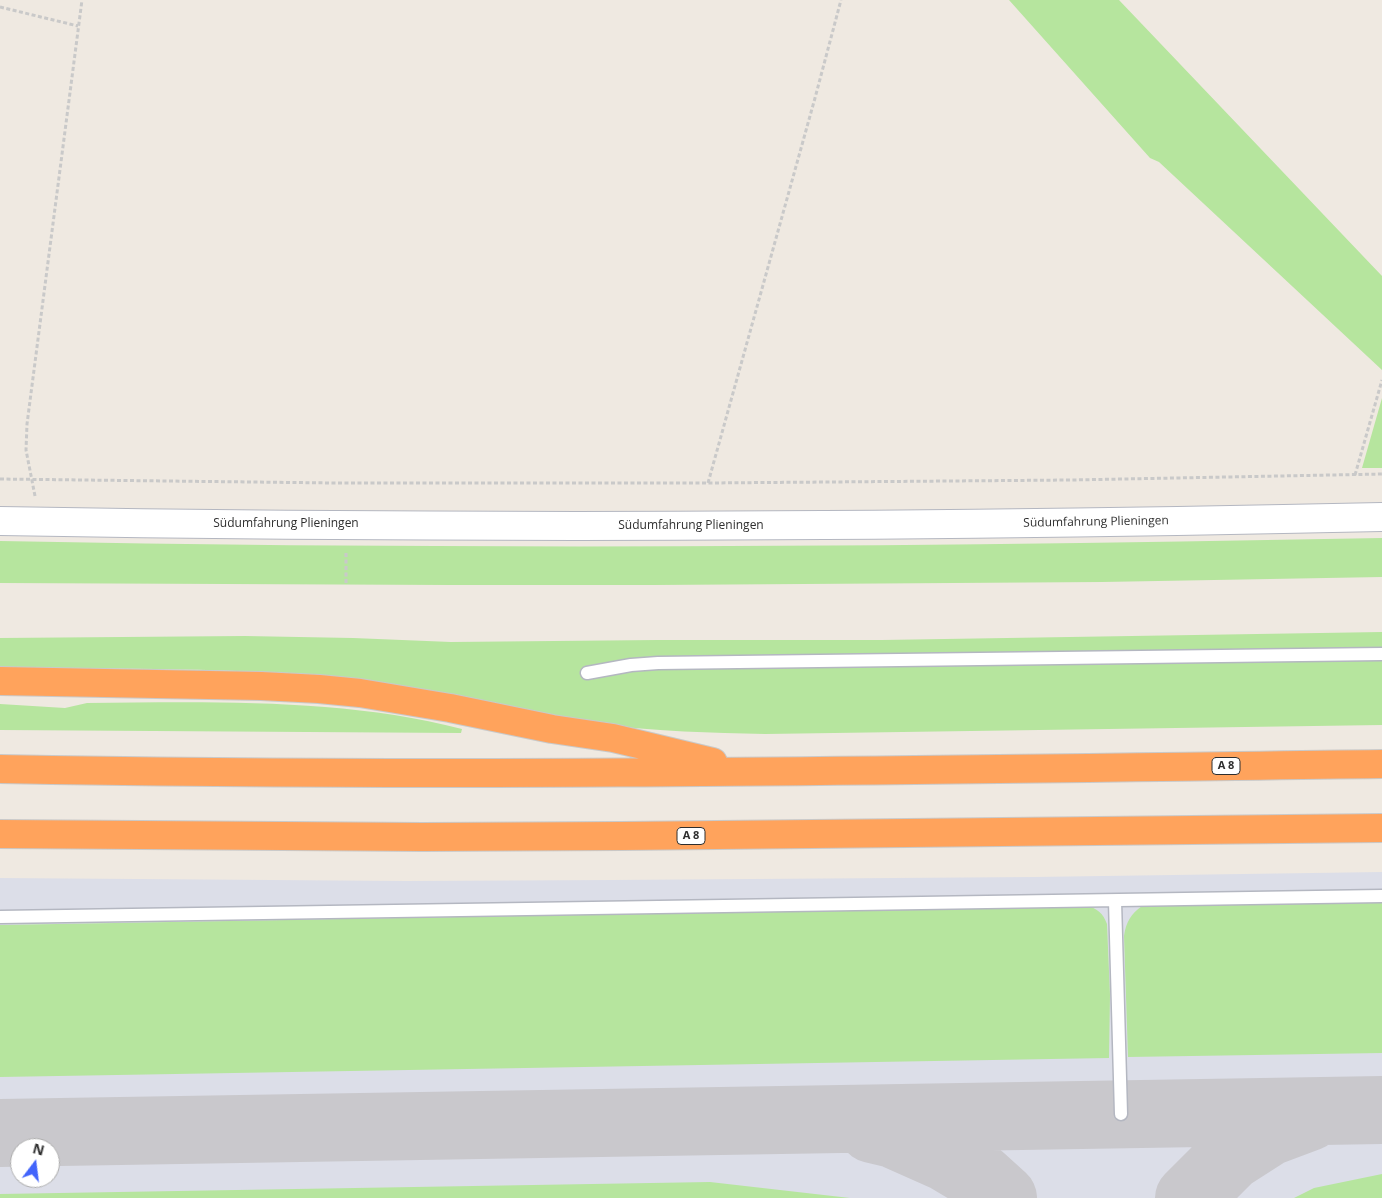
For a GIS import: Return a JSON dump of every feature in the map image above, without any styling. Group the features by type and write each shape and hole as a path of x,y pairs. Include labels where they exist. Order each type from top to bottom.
{"highway":[{"path":"0,681 261,686 360,693 450,708 552,729 613,738 753,772"},
{"name":"A 8","path":"0,770 291,773 753,772 1382,764"},
{"name":"A 8","path":"0,834 393,837 1382,828"}],"main road":[{"name":"Südumfahrung Plieningen","path":"0,521 614,526 976,524 1382,517"}],"lane":[{"path":"587,674 632,665 658,663 1382,654"},
{"path":"0,917 1382,896"},
{"path":"1115,901 1121,1114"}],"path":[{"path":"37,522 36,501 26,450 27,424 82,0"},
{"path":"708,483 841,0"},
{"path":"0,7 78,26"},
{"path":"1355,475 1382,380"},
{"path":"0,479 483,484 1149,479 1382,474"},
{"path":"346,525 346,584"}],"shaded area":[{"path":"1382,872 1382,1198 0,1198 0,878 406,881 1034,877"}],"green space":[{"path":"1009,0 1119,0 1382,276 1382,370 1159,162 1150,158"},
{"path":"1382,398 1382,468 1362,468"},
{"path":"1382,538 1382,577 1102,582 654,585 0,583 0,541 346,546 691,546 1036,544"},
{"path":"1382,632 1382,725 765,734 704,732 603,725 353,679 309,675 133,669 0,668 0,638 245,636 451,642 882,640"},
{"path":"180,702 323,707 417,719 462,729 461,733 0,730 0,704 65,708 87,703"},
{"path":"1382,902 1382,1053 1128,1057 1124,936 1130,919 1142,906"},
{"path":"1086,906 1099,912 1107,924 1110,995 1109,1058 0,1077 0,925"},
{"path":"1382,1174 1382,1198 1294,1198 1314,1188"},
{"path":"710,1182 850,1198 0,1198 0,1194"}],"taxiway":[{"path":"0,1133 1382,1110"},
{"path":"1189,1198 1230,1157 1269,1132 1309,1117"},
{"path":"872,1129 893,1134 947,1158 982,1179 1003,1198"}]}
